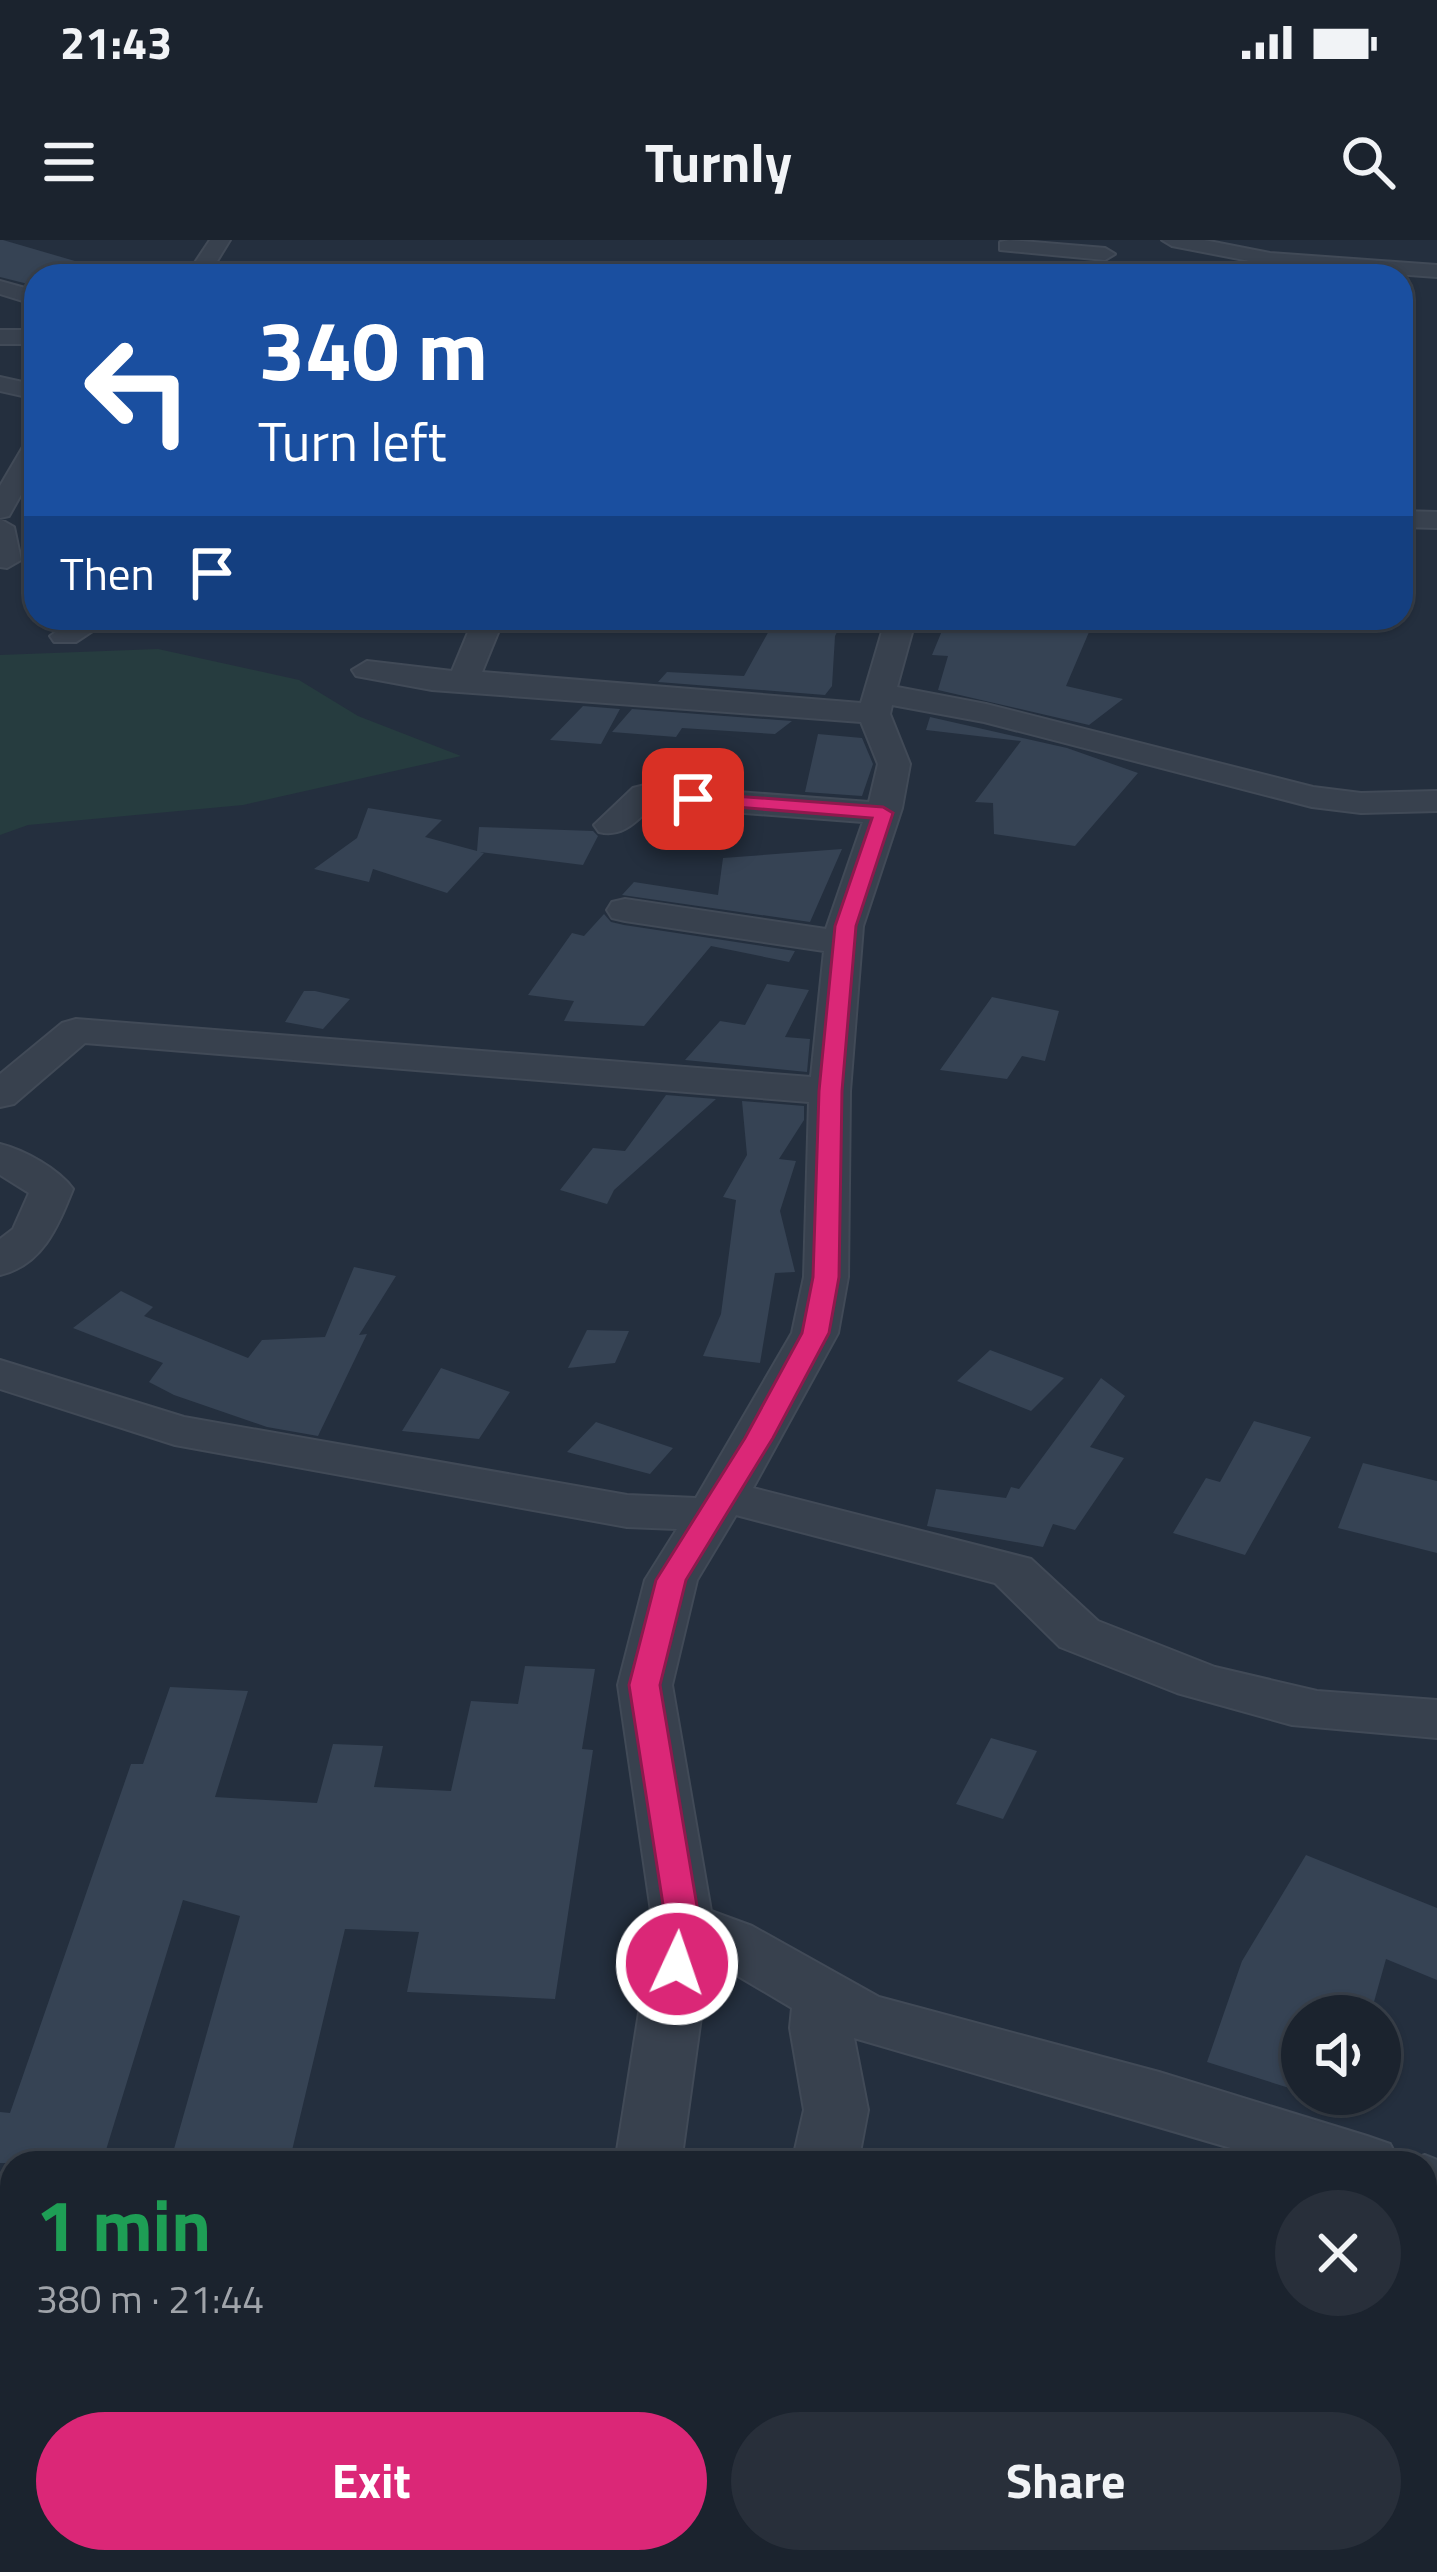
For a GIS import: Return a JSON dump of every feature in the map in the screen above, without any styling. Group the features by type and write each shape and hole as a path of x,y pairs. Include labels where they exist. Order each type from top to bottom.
{"street":[{"path":"1172,240 1270,259 1352,264"},
{"path":"1008,243 1105,254"},
{"path":"1336,264 1409,246"},
{"path":"0,510 24,467"},
{"path":"0,527 7,560"},
{"path":"65,636 76,630"},
{"path":"464,680 484,630"},
{"path":"650,2151 683,1924 645,1685 671,1580 759,1438 815,1333 826,1277 830,1091 844,943 894,764 876,704 898,630"},
{"path":"367,670 432,681 986,713 1312,796 1361,803 1437,801"},
{"path":"610,825 645,795 883,813"},
{"path":"625,910 844,943"},
{"path":"0,1095 76,1031 830,1091"},
{"path":"0,1157 52,1189 32,1235 0,1262"},
{"path":"0,1374 175,1430 328,1461 627,1511 714,1505 1013,1570 1027,1580 1052,1616 1079,1634 1178,1672 1302,1707 1391,1710 1437,1719"},
{"path":"683,1924 746,1951 824,2000 864,2018 1159,2098 1329,2151"},
{"path":"824,2000 821,2028 836,2110 827,2151"}],"green space":[{"path":"158,649 299,680 358,716 461,756 243,805 28,825 0,835 0,655"}],"building":[{"path":"0,240 84,264 24,264 24,283 0,277"},
{"path":"769,630 838,630 832,686 825,695 658,682 667,672 744,676"},
{"path":"942,630 1090,630 1066,686 1123,699 1089,725 938,690 948,656 932,655"},
{"path":"583,706 620,709 601,744 550,740"},
{"path":"632,709 792,721 775,734 682,728 676,737 612,732"},
{"path":"930,717 1067,748 1138,773 1075,846 994,834 993,803 975,802 1021,741 926,730"},
{"path":"818,734 862,738 873,764 862,796 805,792"},
{"path":"368,808 442,820 425,837 477,851 479,827 593,831 598,836 583,865 480,852 484,853 447,893 373,869 369,882 314,869 357,838"},
{"path":"842,849 810,922 622,895 634,882 718,895 723,858"},
{"path":"604,914 611,922 624,925 795,951 789,962 711,946 644,1026 564,1021 574,1001 528,995 572,933 584,936"},
{"path":"767,984 809,990 785,1037 810,1039 807,1072 685,1060 720,1021 745,1025"},
{"path":"304,991 350,999 323,1029 285,1022"},
{"path":"992,997 1059,1011 1045,1061 1022,1056 1007,1079 940,1070"},
{"path":"666,1095 716,1099 614,1190 607,1204 560,1190 593,1148 625,1151"},
{"path":"742,1101 804,1106 804,1120 779,1159 796,1161 780,1211 795,1272 775,1273 760,1363 703,1356 721,1314 736,1200 723,1197 747,1155"},
{"path":"354,1267 396,1276 359,1335 367,1334 318,1436 267,1427 174,1395 149,1382 163,1363 73,1328 121,1291 153,1307 144,1316 248,1358 262,1340 325,1337"},
{"path":"587,1330 629,1331 615,1363 568,1368"},
{"path":"990,1350 1064,1378 1031,1411 957,1381"},
{"path":"441,1368 510,1392 479,1439 402,1431"},
{"path":"1101,1378 1125,1396 1090,1447 1124,1458 1075,1530 1053,1524 1043,1547 927,1526 936,1489 1006,1498 1011,1487 1019,1489"},
{"path":"1254,1421 1311,1437 1245,1555 1173,1533 1206,1478 1220,1482"},
{"path":"596,1422 673,1448 650,1474 567,1452"},
{"path":"1363,1463 1437,1481 1437,1553 1338,1528"},
{"path":"525,1666 595,1669 582,1749 593,1750 555,1999 407,1992 419,1932 345,1929 292,2151 173,2151 240,1916 183,1900 106,2151 0,2151 0,2112 10,2113 131,1764 143,1764 170,1687 248,1691 215,1797 317,1803 333,1744 383,1746 374,1787 451,1791 471,1701 518,1704"},
{"path":"991,1738 1037,1751 1003,1819 956,1804"},
{"path":"1306,1855 1437,1908 1437,1980 1386,1959 1376,1995 1281,1995 1281,2085 1207,2062 1242,1961"}],"route":[{"path":"677,1964 683,1924 645,1685 671,1580 707,1515 759,1438 815,1333 826,1277 830,1091 845,926 883,813 693,799"}]}
